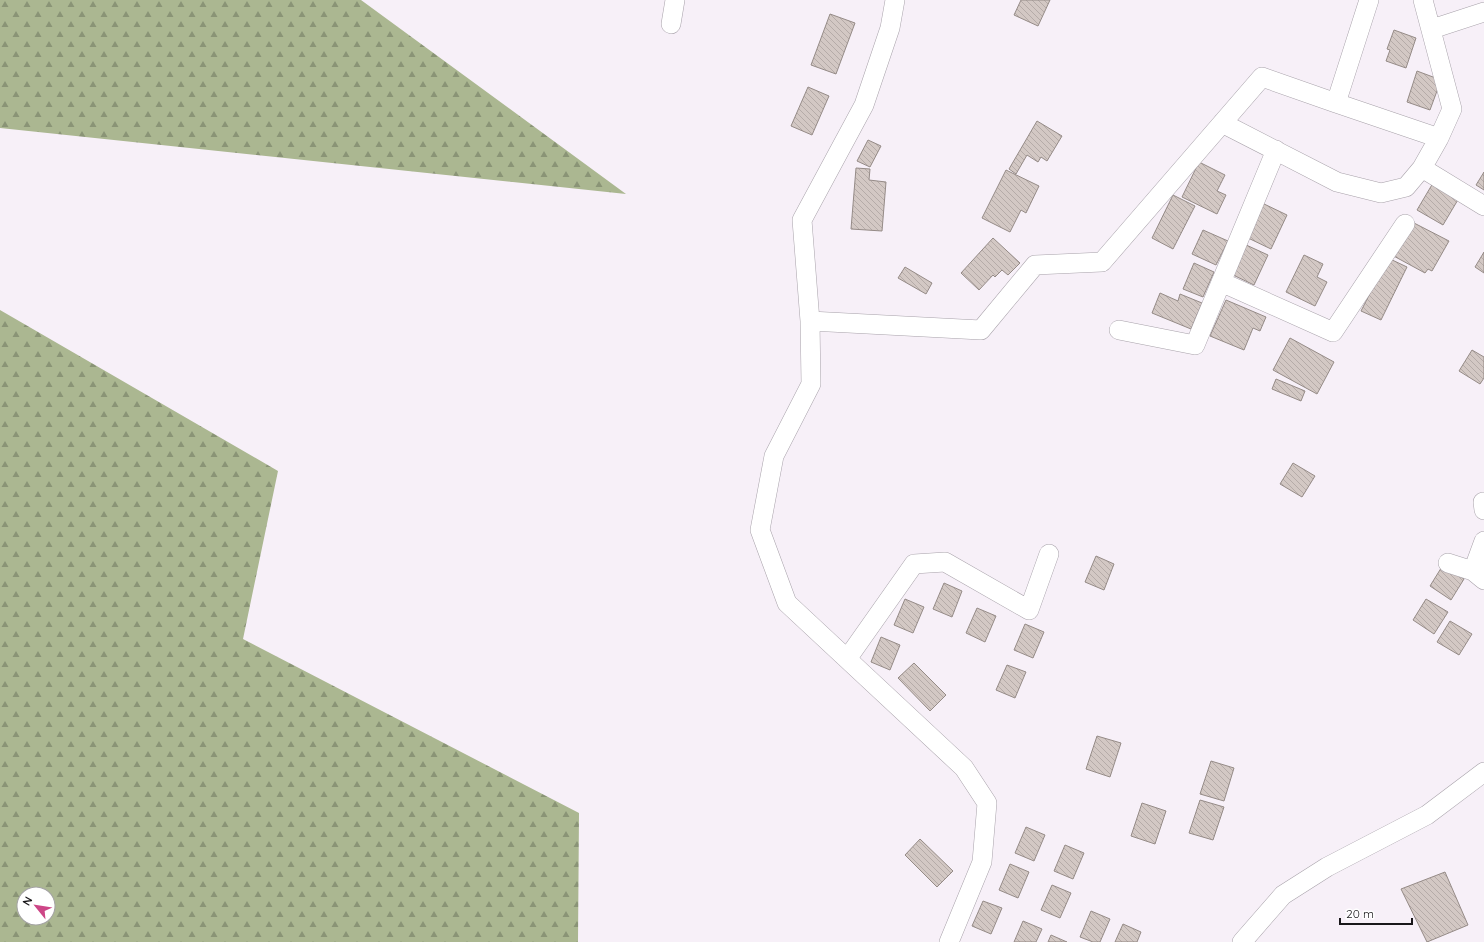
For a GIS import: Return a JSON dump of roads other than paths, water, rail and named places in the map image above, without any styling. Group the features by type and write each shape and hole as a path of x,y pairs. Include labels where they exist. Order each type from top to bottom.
{"street":[{"path":"671,24 675,0"},
{"path":"895,0 890,28 864,105 802,220 810,321 812,384 774,456 760,530 787,603 964,768 987,803 982,862 949,942"},
{"path":"1336,103 1369,0"},
{"path":"1222,123 1337,182 1382,193 1406,187 1422,168 1439,138 1452,109 1432,29 1423,0"},
{"path":"1432,29 1484,12"},
{"path":"810,321 981,330 1035,265 1102,262 1262,77 1439,138"},
{"path":"1119,330 1195,345 1276,150"},
{"path":"1422,168 1484,206"},
{"path":"1221,282 1333,332 1405,224"},
{"path":"1448,563 1478,575 1484,541"},
{"path":"847,659 914,564 945,562 1029,610 1049,554"},
{"path":"1242,942 1283,895 1327,867 1427,815 1484,772"}]}
